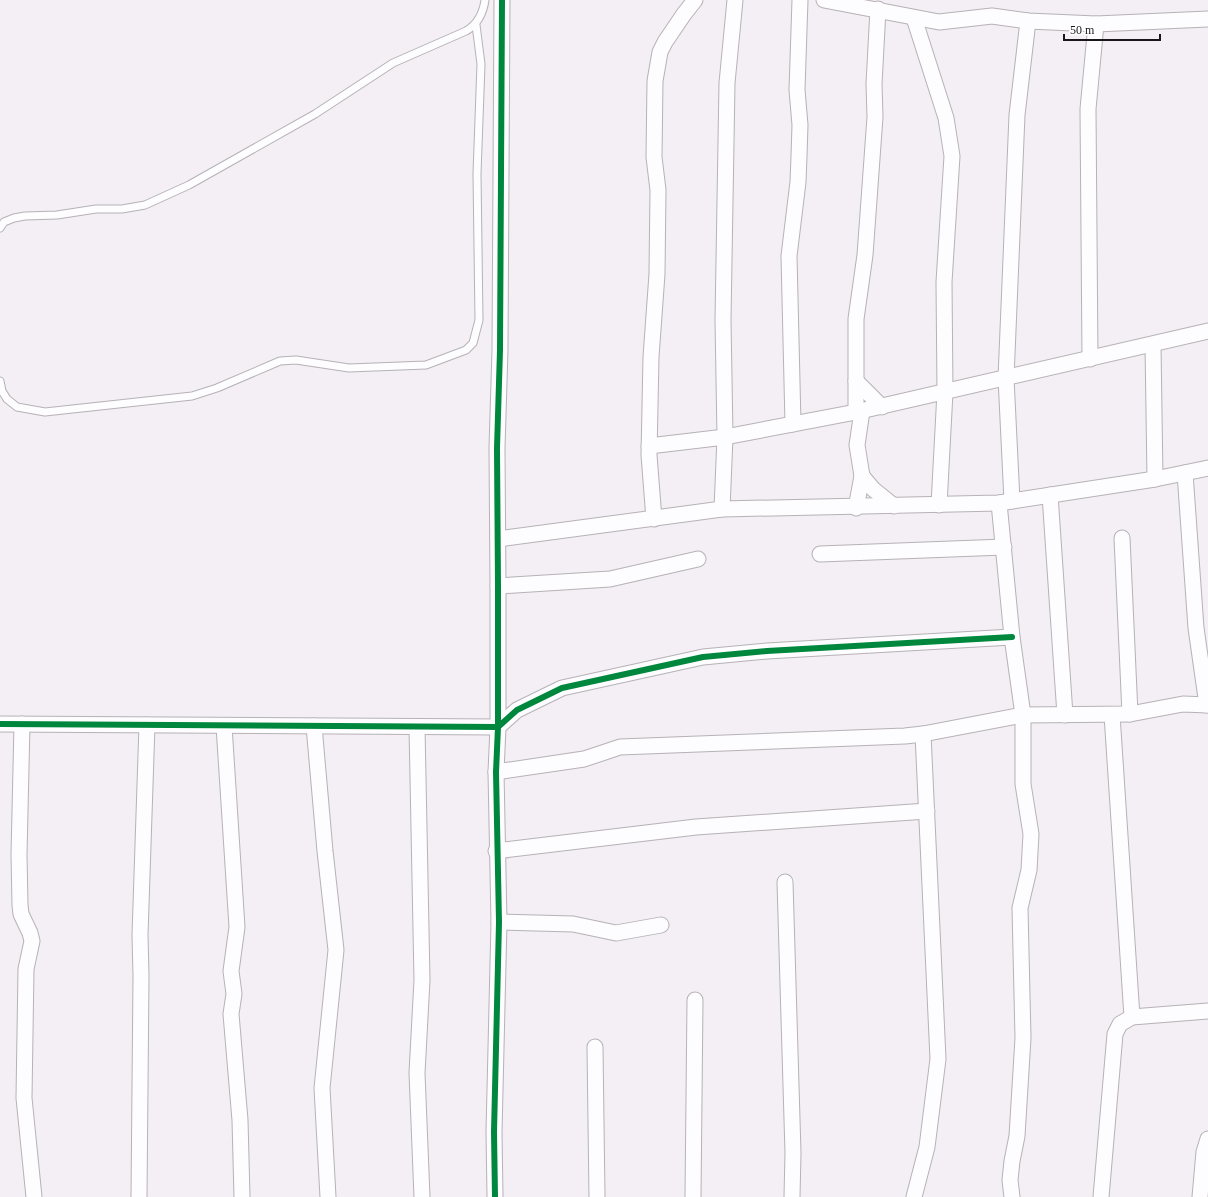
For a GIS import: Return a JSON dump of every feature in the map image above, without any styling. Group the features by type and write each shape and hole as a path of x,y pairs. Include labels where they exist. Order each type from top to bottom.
{"street":[{"path":"494,1197 498,922 496,851 496,772 498,727 497,448 500,342 502,0"},
{"path":"654,519 649,446 651,357 657,274 658,190 654,157 655,81 658,59 665,42 695,0"},
{"path":"722,510 725,437 723,320 727,91 735,0"},
{"path":"793,424 789,256 798,182 800,124 797,90 800,0"},
{"path":"824,0 878,9 914,18 939,22 992,16 1028,21 1096,24 1208,19"},
{"path":"856,508 862,476 857,446 859,412 856,381 856,319 865,255 875,117 874,84 878,9"},
{"path":"914,18 946,118 952,156 944,282 946,392 939,505"},
{"path":"1012,1197 1011,1167 1017,1136 1023,1038 1020,908 1029,870 1031,834 1023,784 1023,715 1012,637 1004,547 1006,502 1006,378 1017,115 1028,21"},
{"path":"1090,359 1088,109 1096,24"},
{"path":"649,446 725,437 859,412 1153,345 1208,331"},
{"path":"1153,345 1155,479"},
{"path":"856,381 882,406"},
{"path":"498,539 722,510 856,508 1006,502 1155,479 1208,468"},
{"path":"496,772 584,759 606,750 632,746 651,747 923,734 1023,715 1112,715 1130,714 1183,704 1207,705 1196,628 1185,473"},
{"path":"862,476 872,489 894,506"},
{"path":"1050,495 1065,715"},
{"path":"1122,538 1130,714"},
{"path":"820,554 1004,547"},
{"path":"498,586 610,579 698,559"},
{"path":"0,724 498,727 517,710 562,688 703,657 767,651 1012,637"},
{"path":"1112,715 1132,1017"},
{"path":"22,724 19,856 20,905 21,914 32,941 26,969 24,1098 34,1197"},
{"path":"139,1197 142,976 140,935 148,726"},
{"path":"224,726 237,927 231,972 234,994 231,1014 240,1120 242,1197"},
{"path":"314,726 325,851 336,950 322,1088 325,1104 328,1197"},
{"path":"417,727 422,980 417,1073 422,1197"},
{"path":"914,1197 927,1147 938,1059 923,734"},
{"path":"496,851 696,827 926,811"},
{"path":"785,882 793,1153 792,1197"},
{"path":"498,922 573,924 616,933 661,925"},
{"path":"693,1197 695,1000"},
{"path":"1101,1197 1115,1034 1120,1024 1132,1017 1208,1011"},
{"path":"594,1047 597,1197"},
{"path":"1200,1197 1204,1152 1208,1139"}],"lane":[{"path":"0,381 2,391 7,399 17,407 45,412 192,396 217,388 280,361 296,360 349,368 411,366 426,365 466,350 473,343 479,320 477,174 481,64 476,25 484,8 485,0"},
{"path":"0,228 4,222 14,218 57,215 96,209 122,209 145,205 189,185 315,114 393,63 466,31 476,25"}],"cycle path":[{"path":"495,1197 494,1132 499,922 496,772 498,727 497,448 500,350 502,0"},
{"path":"0,724 498,727 517,710 562,688 703,657 767,651 1012,637"}]}
